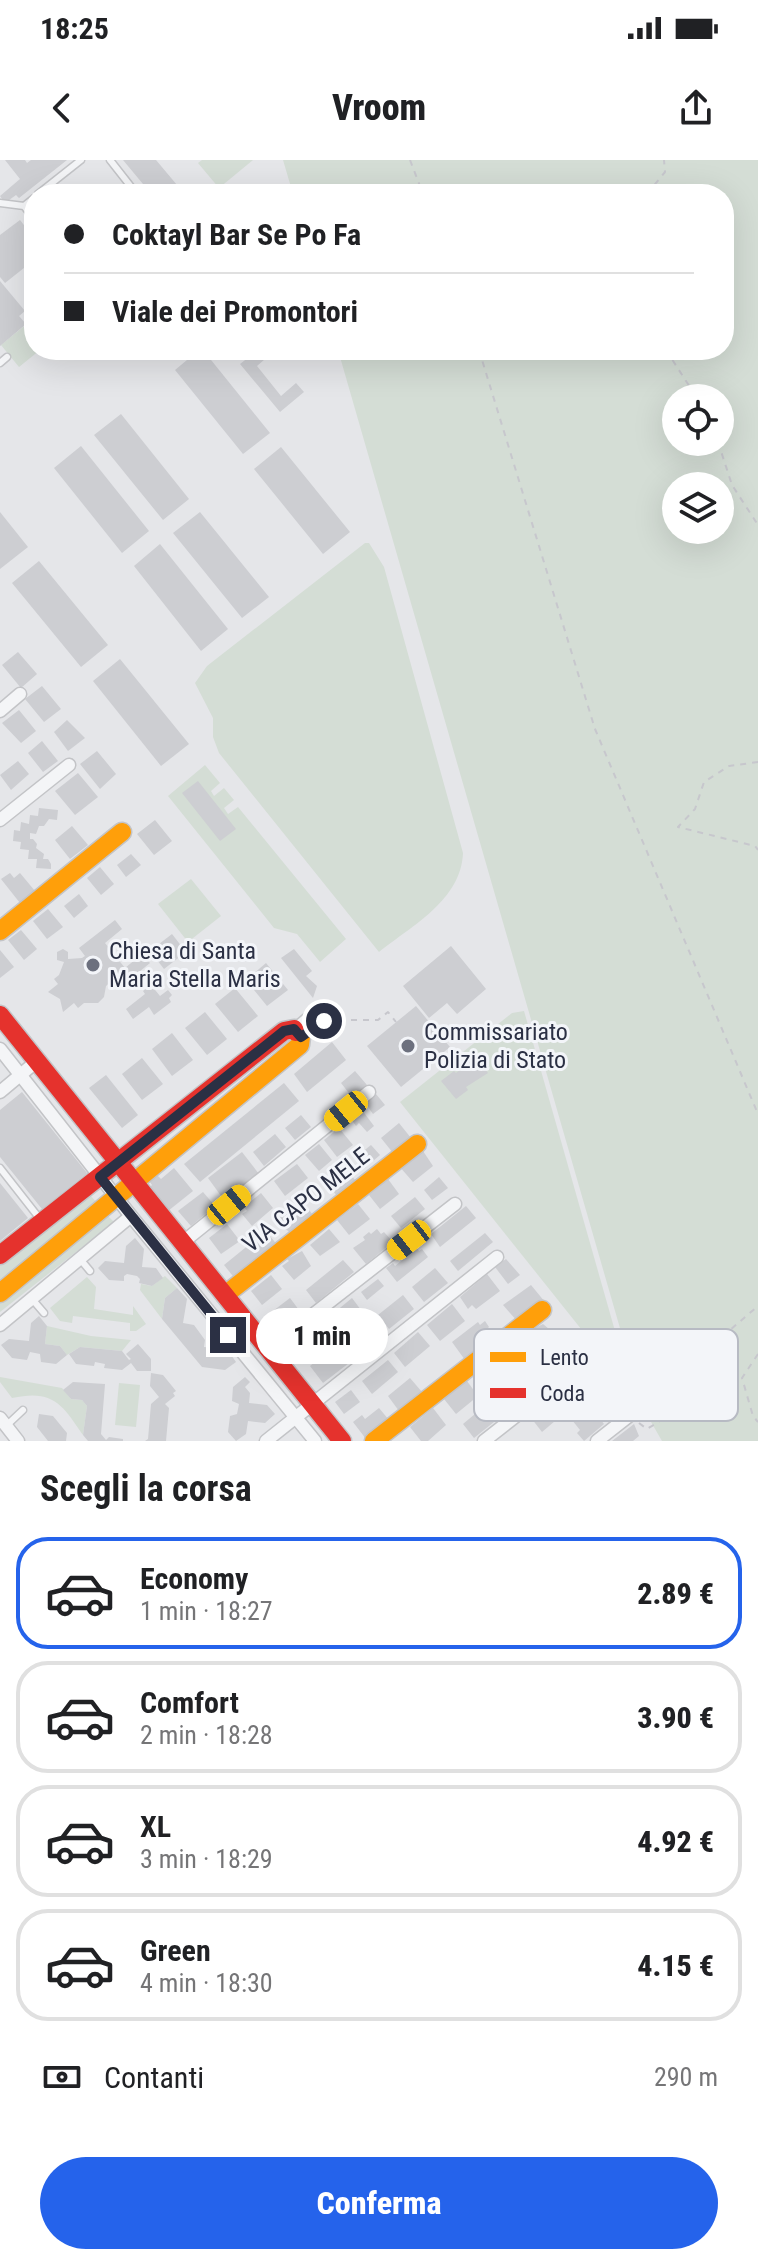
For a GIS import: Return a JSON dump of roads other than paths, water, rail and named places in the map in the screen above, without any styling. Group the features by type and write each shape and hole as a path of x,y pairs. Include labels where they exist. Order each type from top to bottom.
{"street":[{"path":"0,711 20,694"},
{"path":"0,820 69,765"},
{"path":"0,931 122,832"},
{"path":"0,1015 342,1441"},
{"path":"298,1034 320,1016"},
{"path":"0,1255 284,1031 298,1034"},
{"path":"0,1293 300,1045 298,1034"},
{"path":"0,1049 131,1216 315,1441"},
{"path":"0,1092 37,1061"},
{"path":"182,1243 369,1092"},
{"name":"VIA CAPO MELE","path":"225,1295 417,1144"},
{"path":"269,1349 455,1204"},
{"path":"0,1325 131,1216"},
{"path":"266,1441 497,1257"},
{"path":"518,1329 542,1310"},
{"path":"374,1441 474,1363"},
{"path":"484,1441 510,1421"},
{"path":"597,1441 622,1421"},
{"path":"3,1422 18,1441"}],"lane":[{"path":"51,184 81,160"},
{"path":"110,160 129,184"},
{"path":"0,203 24,206"},
{"path":"0,363 7,357"},
{"path":"0,1168 42,1221"},
{"path":"80,1259 90,1271"},
{"path":"32,1299 44,1313"},
{"path":"3,1422 23,1410"}],"place":[{"name":"Chiesa di Santa Maria Stella Maris","path":"93,965"},
{"name":"Commissariato Polizia di Stato","path":"408,1046"}]}
